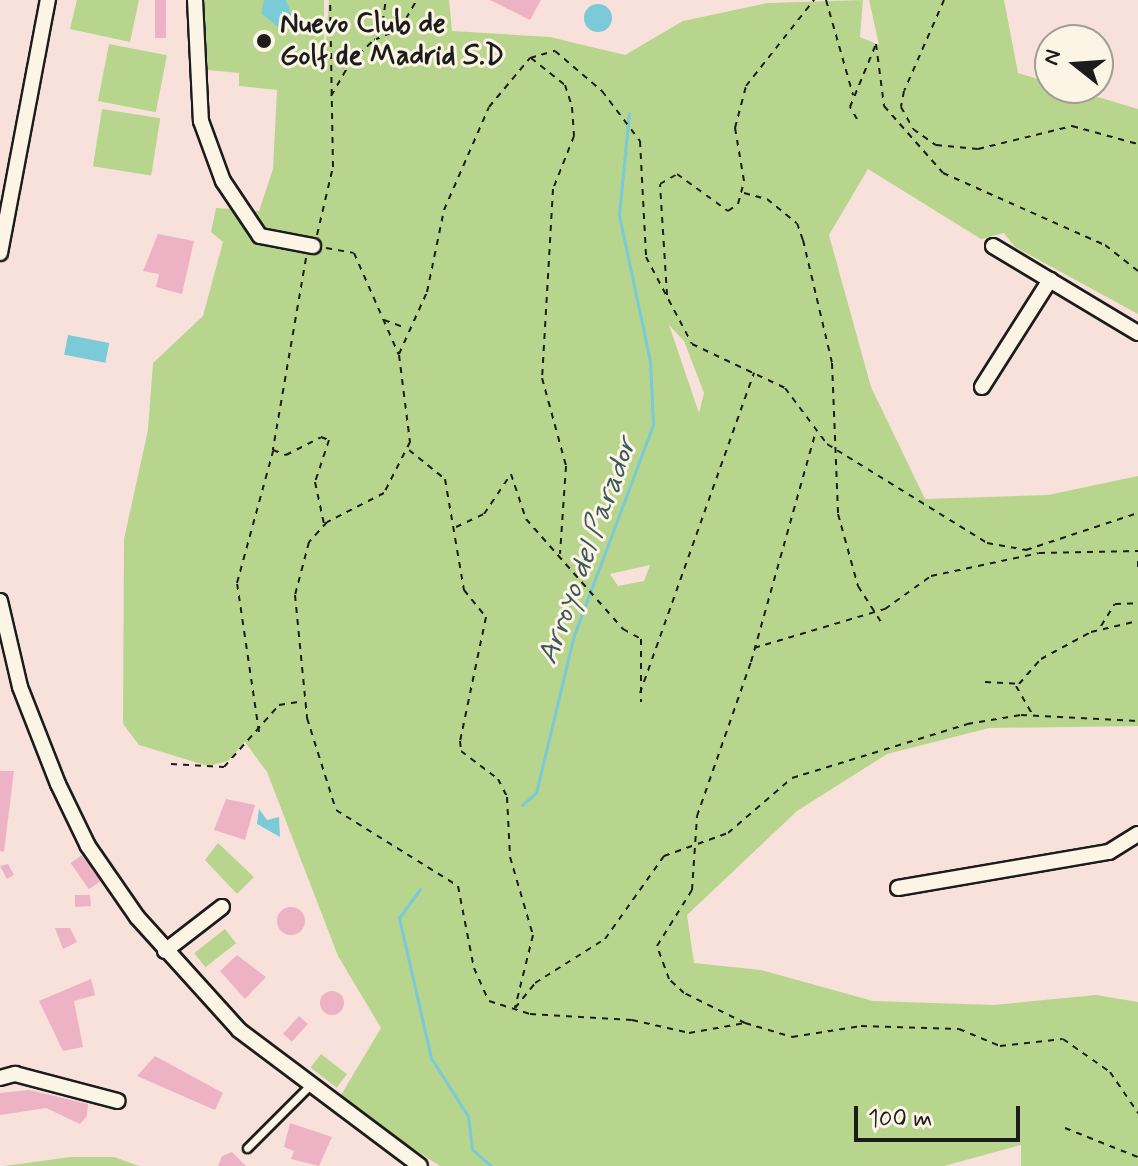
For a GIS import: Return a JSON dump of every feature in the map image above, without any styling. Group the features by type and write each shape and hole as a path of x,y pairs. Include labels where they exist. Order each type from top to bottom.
{"street":[{"path":"0,253 48,0"},
{"path":"195,0 201,121 223,181 260,236 313,246"},
{"path":"993,246 1138,333"},
{"path":"982,387 1050,280"},
{"path":"0,601 20,687 58,784 88,846 165,951 307,1088 420,1166"},
{"path":"898,888 1109,852 1138,834"},
{"path":"165,951 222,907"},
{"path":"0,1078 15,1074 118,1101"}],"lane":[{"path":"247,1148 307,1088"}],"path":[{"path":"259,732 237,583 273,450 313,246 330,196 330,0"},
{"path":"381,36 386,0"},
{"path":"331,97 350,63 381,36 400,29 417,0"},
{"path":"744,193 735,149 746,86 814,0"},
{"path":"826,0 854,96 850,111 857,119"},
{"path":"944,0 904,91 901,107 913,129 936,145 978,149 1072,126 1138,144"},
{"path":"854,96 864,87 872,49 880,45 884,106 943,173 1105,245 1138,271"},
{"path":"399,355 408,327 427,292 444,210 489,107 530,58 545,50 572,60 634,133 643,163 646,257 692,344 785,388 835,450 987,543 1026,550 1138,513"},
{"path":"530,58 565,85 572,107 574,136 561,158 553,189 542,378 566,466 560,554"},
{"path":"667,296 660,184 677,174 728,211 744,193"},
{"path":"744,193 767,199 797,223 803,240 832,363 838,514 858,586 883,625"},
{"path":"313,246 354,253 399,355 408,449 384,493 324,525 309,542 295,595 304,701 327,798 350,820 458,886 483,995 515,1008 689,1033 745,1023"},
{"path":"383,319 393,329 408,327"},
{"path":"638,694 754,371"},
{"path":"816,430 754,648 697,816 692,890 662,931 658,958 684,993 745,1023 792,1037 861,1026 959,1029 1000,1046 1063,1039 1110,1072 1138,1113"},
{"path":"273,450 286,455 321,437 329,440 315,482 324,525"},
{"path":"408,449 445,479 464,590 486,617 461,751 504,785 510,857 533,935 515,1008"},
{"path":"455,528 484,514 511,474 526,519 560,554 585,587 641,639 638,694 641,702"},
{"path":"754,648 876,611 931,576 1039,553 1138,551"},
{"path":"1138,561 1138,573"},
{"path":"1101,629 1115,604 1138,603"},
{"path":"1015,685 1041,659 1101,629 1138,621"},
{"path":"985,682 1015,685"},
{"path":"1015,685 1033,715"},
{"path":"171,764 224,767 259,732 279,705 304,701"},
{"path":"515,1008 535,983 605,939 664,856 728,833 813,769 967,724 1033,715 1138,721"},
{"path":"1065,1128 1138,1157"}],"green space":[{"path":"77,0 139,0 130,42 70,29"},
{"path":"202,0 324,0 324,71 329,0 449,0 452,31 550,37 625,55 683,21 767,3 863,0 860,37 879,45 869,0 1004,0 1018,73 1034,78 1034,104 1114,102 1138,109 1138,314 1015,247 1004,233 981,239 868,169 829,235 871,387 925,499 1048,495 1138,476 1138,726 989,728 887,754 797,811 687,915 694,963 761,970 873,1001 994,1005 1096,995 1138,1002 1138,1166 1021,1166 1021,1145 944,1166 440,1166 338,1100 381,1028 338,956 267,772 245,742 228,761 208,766 139,745 123,724 124,539 148,430 153,363 203,316 223,242 211,232 216,208 259,211 273,169 277,90 239,86 239,73 208,70","holes":["669,325 684,341 704,393 699,413","650,565 644,581 618,586 610,574"]},
{"path":"109,44 167,55 156,112 98,101"},
{"path":"102,109 160,118 151,176 93,166"},
{"path":"218,843 254,877 237,894 205,860"},
{"path":"225,929 236,943 205,967 194,953"},
{"path":"321,1054 347,1074 337,1088 311,1067"},
{"path":"71,1157 114,1157 139,1166 4,1166"}],"water":[{"path":"264,0 286,0 294,21 284,32 261,13"},
{"path":"598,4 608,8 612,18 608,28 598,32 588,28 584,18 588,8"},
{"path":"68,335 109,343 105,363 64,355"},
{"path":"259,809 267,820 279,817 280,837 257,824"}],"building":[{"path":"155,0 166,0 166,38 155,38"},
{"path":"490,0 541,0 530,20"},
{"path":"158,234 194,241 182,294 156,287 159,274 143,271"},
{"path":"0,771 14,771 4,852 0,851"},
{"path":"226,799 255,805 245,840 214,830"},
{"path":"82,855 100,881 89,889 71,863"},
{"path":"8,864 14,875 7,879 0,866"},
{"path":"75,895 90,895 91,906 75,907"},
{"path":"291,907 301,911 305,921 301,931 291,935 281,931 277,921 281,911"},
{"path":"55,928 70,928 77,942 63,949"},
{"path":"237,955 266,977 245,999 220,971"},
{"path":"91,979 95,995 74,1001 83,1047 63,1051 39,1001"},
{"path":"332,991 343,998 344,1003 337,1014 332,1015 321,1008 320,1003 327,992"},
{"path":"299,1016 308,1024 292,1042 283,1034"},
{"path":"155,1056 223,1093 215,1110 137,1076"},
{"path":"29,1090 88,1104 87,1116 80,1124 46,1108 0,1115 0,1093"},
{"path":"290,1123 332,1137 319,1166 291,1159 294,1151 284,1147"},
{"path":"232,1152 246,1166 218,1166 222,1156"}],"waterway":[{"name":"Arroyo del Parador","path":"522,805 536,793 574,635 653,425 650,361 619,215 629,113"},
{"name":"Arroyo del Parador","path":"420,889 399,918 431,1058 468,1116 472,1149 491,1166"}],"place":[{"name":"Nuevo Club de Golf de Madrid S.D","path":"264,41"}]}
